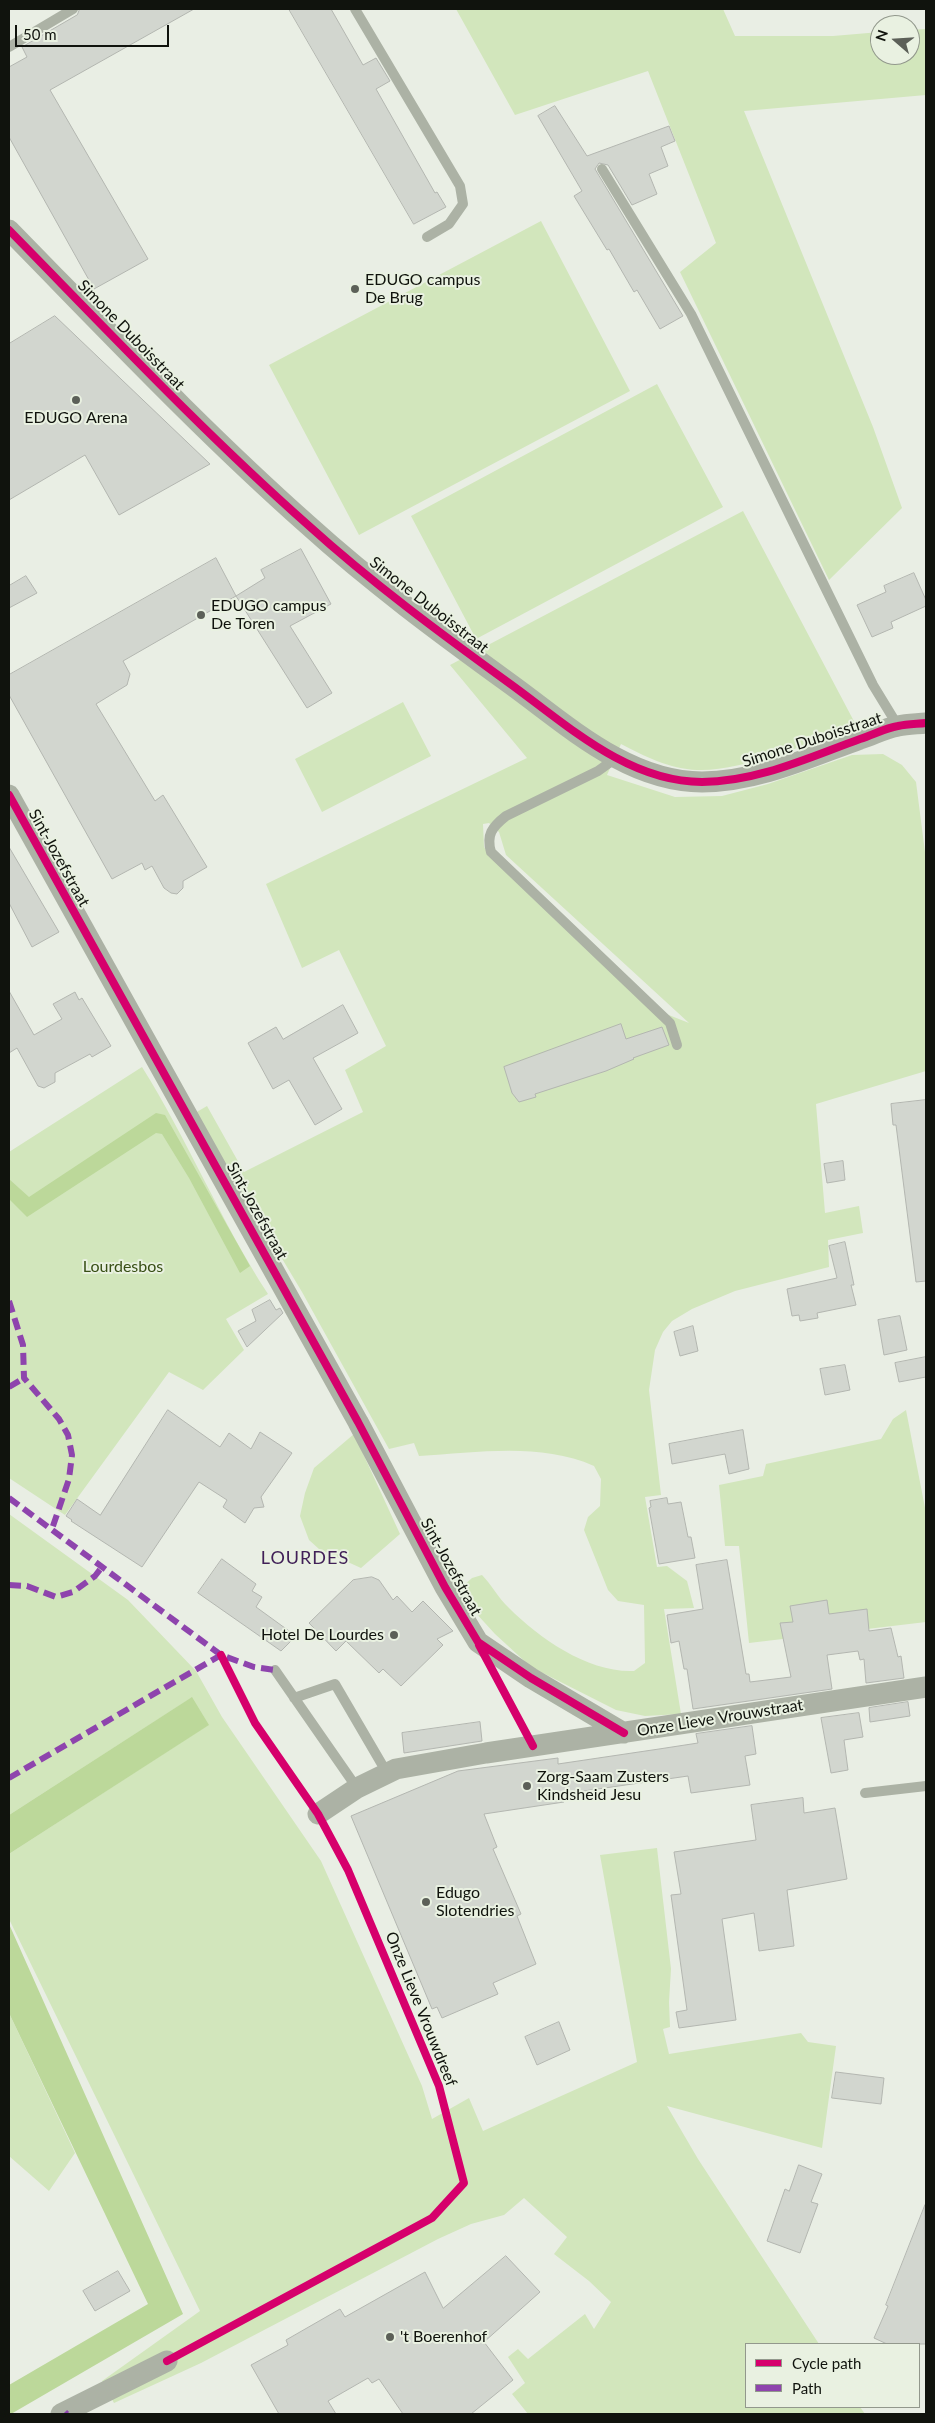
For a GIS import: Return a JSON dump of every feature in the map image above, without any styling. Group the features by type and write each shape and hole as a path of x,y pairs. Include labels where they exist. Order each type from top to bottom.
{"street":[{"name":"Simone Duboisstraat","path":"9,230 191,416 308,526 367,575 480,661 578,733 616,758 638,768 671,778 701,782 731,780 764,773 898,726 926,723"},
{"name":"Sint-Jozefstraat","path":"9,795 358,1422 445,1587 478,1642 531,1678 624,1733"},
{"name":"Onze Lieve Vrouwstraat","path":"318,1814 357,1788 396,1769 486,1753 926,1688"},
{"path":"61,2414 167,2361"}],"lane":[{"path":"9,47 73,9"},
{"path":"355,9 460,186 463,204 449,224 427,237"},
{"path":"602,169 691,314 873,685 898,726"},
{"path":"616,758 598,771 506,816 496,824 490,833 488,842 491,852 670,1023 677,1045"},
{"path":"275,1670 357,1788"},
{"path":"294,1698 335,1684 387,1773"},
{"path":"865,1793 926,1786"}],"green space":[{"path":"456,9 723,9 735,36 833,36 870,33 870,65 920,65 920,29 925,29 926,95 744,111 873,427 902,508 829,580 680,272 716,243 648,71 515,115"},
{"path":"541,221 630,391 359,535 269,365"},
{"path":"657,384 723,507 476,639 411,516"},
{"path":"743,511 857,727 756,761 715,769 697,770 677,767 648,757 621,744 607,775 675,797 722,796 768,784 852,755 883,754 902,765 916,782 926,860 926,1071 816,1104 825,1213 859,1206 863,1233 828,1240 829,1267 735,1291 692,1309 672,1321 663,1332 655,1350 649,1390 661,1495 645,1497 657,1567 667,1566 687,1581 694,1608 664,1609 681,1714 645,1716 616,1710 531,1667 495,1634 474,1611 467,1602 464,1585 472,1578 482,1575 505,1604 521,1620 566,1652 600,1666 617,1670 634,1671 645,1663 644,1605 618,1601 608,1590 584,1530 588,1517 600,1506 601,1479 594,1466 552,1454 530,1451 419,1456 414,1443 389,1449 302,1292 195,1113 207,1106 244,1172 363,1112 345,1070 386,1046 339,950 302,968 266,884 527,758 450,665","holes":["489,823 499,832 506,855 689,1023 646,1006 490,856 484,847 483,824"]},
{"path":"403,702 431,756 322,812 295,759"},
{"name":"Lourdesbos","path":"142,1067 159,1095 251,1267 268,1294 226,1319 244,1350 203,1390 169,1372 65,1515 9,1478 9,1152"},
{"path":"906,1410 926,1513 926,1622 749,1643 739,1546 725,1546 719,1485 763,1476 766,1464 881,1439 893,1419"},
{"path":"354,1434 400,1534 361,1568 319,1549 309,1540 300,1516 305,1493 314,1468"},
{"path":"9,1514 128,1600 196,1671 222,1717 321,1861 422,2086 432,2119 469,2098 483,2131 637,2062 600,1855 657,1848 671,1969 670,2027 663,2029 669,2054 801,2033 808,2042 836,2046 822,2148 667,2106 698,2159 818,2343 745,2343 745,2408 861,2408 865,2414 528,2414 512,2394 525,2383 508,2357 518,2349 528,2359 585,2314 594,2329 611,2302 589,2281 554,2254 567,2237 524,2198 504,2215 471,2224 438,2239 201,2363 114,2403 102,2381 200,2311 9,1919 9,1854 208,1725 191,1698 9,1815"},
{"path":"9,2013 75,2153 49,2191 9,2156"}],"shaded area":[{"path":"156,1113 165,1115 250,1266 240,1273 189,1178 162,1134 156,1133 27,1217 9,1199 9,1179 29,1197"},
{"path":"192,1697 209,1725 9,1854 9,1815"},
{"path":"9,1924 183,2314 11,2414 9,2414 9,2385 148,2304 9,2013"}],"building":[{"path":"80,9 194,9 50,90 148,259 94,289 9,137 9,67 27,57 22,47 77,15"},
{"path":"289,9 331,9 363,65 376,58 390,81 376,89 435,193 437,192 446,207 414,224"},
{"path":"555,106 587,156 669,126 675,141 661,147 668,166 649,174 657,194 632,205 608,165 599,163 595,169 683,316 660,329 637,290 634,292 609,249 607,250 574,196 582,191 538,116"},
{"name":"EDUGO Arena","path":"55,316 210,464 119,515 85,455 9,500 9,344"},
{"path":"301,549 331,604 290,626 332,693 307,708 236,596 265,578 261,570"},
{"path":"216,558 236,596 123,661 130,674 127,685 96,704 155,801 163,795 207,867 183,881 183,888 177,894 171,893 164,888 152,866 145,870 142,863 112,879 9,695 9,675"},
{"path":"914,573 926,600 926,606 891,622 893,628 872,637 857,605 886,592 884,586"},
{"path":"26,576 37,593 9,608 9,586"},
{"path":"9,847 59,932 32,947 9,903"},
{"path":"9,991 34,1035 62,1019 53,1004 75,992 79,1000 82,998 111,1046 92,1057 90,1054 55,1073 55,1082 44,1088 38,1086 17,1048 9,1053"},
{"path":"343,1005 358,1033 313,1058 342,1109 315,1125 289,1080 273,1089 248,1043 276,1027 283,1039"},
{"path":"621,1024 626,1039 662,1027 669,1045 633,1058 606,1071 535,1094 536,1097 519,1102 512,1093 504,1067"},
{"path":"926,1100 926,1281 916,1282 896,1125 893,1125 891,1104"},
{"path":"843,1161 845,1180 827,1183 824,1164"},
{"path":"845,1242 856,1305 817,1313 818,1318 800,1321 799,1315 792,1316 787,1289 837,1278 829,1246"},
{"path":"270,1300 276,1310 280,1308 283,1313 247,1347 238,1331 256,1321 252,1310"},
{"path":"900,1316 907,1350 884,1355 878,1320"},
{"path":"693,1326 698,1351 680,1356 674,1332"},
{"path":"926,1357 926,1377 899,1382 895,1363"},
{"path":"845,1365 850,1390 825,1395 820,1369"},
{"path":"168,1410 220,1447 229,1433 251,1449 260,1432 292,1453 261,1497 264,1507 254,1508 245,1523 223,1507 227,1500 199,1482 142,1567 66,1516 77,1499 100,1515"},
{"path":"743,1430 749,1469 729,1474 725,1454 672,1464 669,1444"},
{"path":"667,1498 668,1504 681,1502 688,1537 691,1537 695,1558 659,1564 649,1508 651,1507 650,1501"},
{"path":"222,1559 256,1584 252,1591 262,1597 256,1607 296,1636 281,1651 198,1593"},
{"path":"727,1560 746,1674 749,1674 750,1682 791,1677 780,1623 793,1622 790,1606 827,1600 829,1614 867,1609 869,1631 891,1628 898,1657 901,1656 904,1678 866,1683 864,1659 860,1660 858,1651 827,1655 832,1689 693,1709 687,1669 684,1669 679,1641 671,1643 667,1615 703,1609 696,1565"},
{"name":"Hotel De Lourdes","path":"372,1577 379,1580 393,1600 397,1596 412,1612 423,1601 453,1631 437,1639 443,1645 401,1686 383,1669 379,1673 346,1641 336,1651 309,1623 353,1580"},
{"path":"908,1702 910,1716 870,1722 869,1708"},
{"path":"859,1713 863,1737 844,1740 848,1770 831,1773 821,1718"},
{"path":"480,1722 482,1741 404,1753 402,1733"},
{"path":"752,1726 756,1754 745,1756 750,1785 691,1793 688,1776 563,1794 564,1802 484,1814 497,1847 493,1849 521,1914 517,1916 536,1964 493,1983 498,1994 442,2018 437,2007 432,2009 351,1816 458,1771 558,1758 558,1764 659,1749 698,1743 696,1734"},
{"path":"803,1798 804,1813 835,1808 847,1879 787,1890 794,1946 759,1951 754,1913 722,1919 736,2020 679,2028 676,2012 687,2010 671,1895 681,1894 674,1852 756,1840 751,1805"},
{"path":"559,2022 570,2050 537,2065 525,2037"},
{"path":"836,2072 884,2078 881,2104 832,2098"},
{"path":"799,2165 822,2174 811,2202 818,2204 800,2253 767,2241 785,2189 789,2191"},
{"path":"925,2205 926,2344 885,2343 874,2338 888,2306 886,2305"},
{"name":"'t Boerenhof","path":"506,2256 540,2292 484,2342 513,2380 471,2414 403,2414 379,2379 372,2383 368,2378 328,2401 336,2414 279,2414 251,2365 288,2345 286,2340 340,2309 345,2317 425,2272 443,2308"},
{"path":"118,2271 130,2291 95,2311 83,2291"}],"marked path":[{"path":"9,1301 23,1345 24,1378 59,1419 68,1435 72,1455 69,1479 52,1529"},
{"path":"9,1387 24,1378"},
{"path":"9,1498 221,1655 254,1667 275,1670"},
{"path":"9,1585 27,1586 56,1597 73,1592 95,1576 102,1567"},
{"path":"9,1778 221,1655"}],"cycle path":[{"path":"9,230 231,454 356,567 406,607 575,732 623,761 648,772 675,779 702,782 723,781 743,778 803,761 888,728 926,723"},
{"path":"9,795 358,1422 445,1587 478,1642 531,1678 624,1733"},
{"path":"479,1645 533,1746"},
{"name":"Onze Lieve Vrouwdreef","path":"167,2361 432,2218 464,2183 439,2086 348,1870 318,1814 255,1723 221,1655"}],"place":[{"name":"EDUGO campus De Brug","path":"355,289"},
{"name":"EDUGO Arena","path":"76,400"},
{"name":"EDUGO campus De Toren","path":"201,615"},
{"name":"Hotel De Lourdes","path":"394,1635"},
{"name":"Zorg-Saam Zusters Kindsheid Jesu","path":"527,1786"},
{"name":"Edugo Slotendries","path":"426,1902"},
{"name":"'t Boerenhof","path":"390,2337"}],"district":[{"name":"LOURDES","path":"305,1558"}]}
